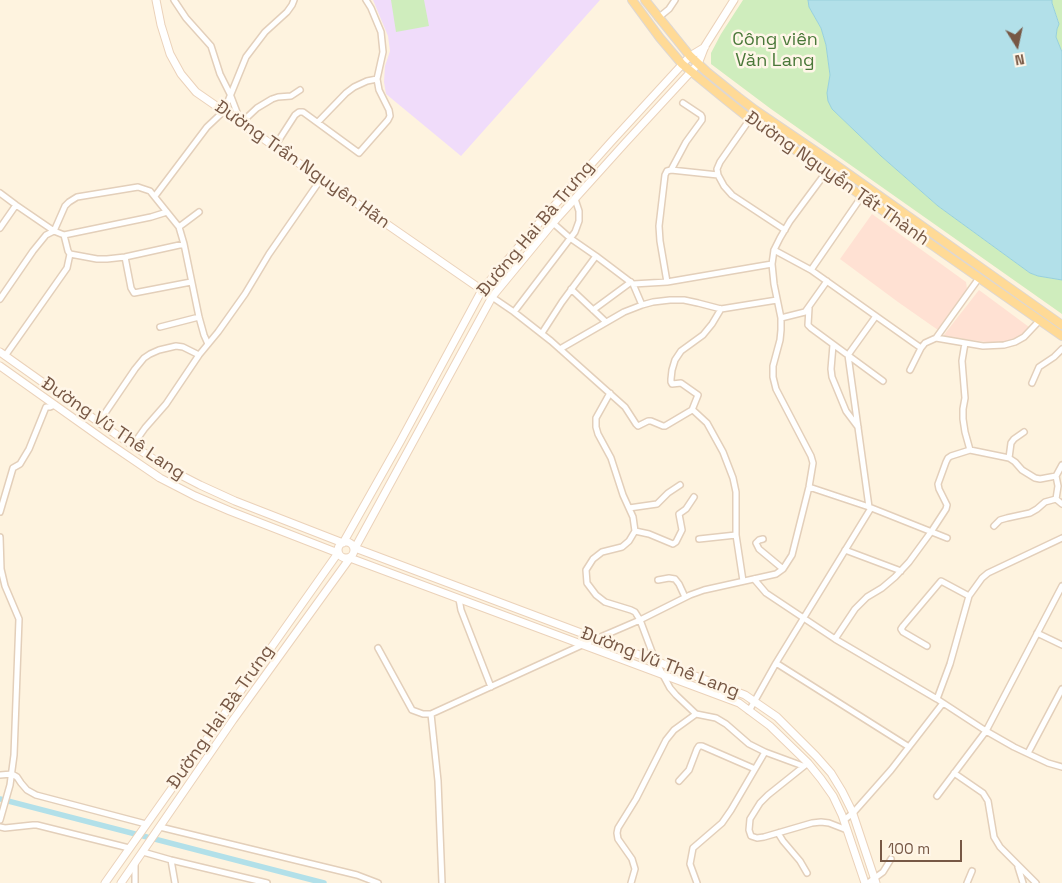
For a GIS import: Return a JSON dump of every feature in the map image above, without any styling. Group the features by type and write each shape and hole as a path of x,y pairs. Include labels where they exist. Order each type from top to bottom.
{"main road":[{"name":"Đường Nguyễn Tất Thành","path":"632,0 682,64 750,119 1062,336"},
{"name":"Đường Nguyễn Tất Thành","path":"645,0 690,56 755,110 1062,325"}],"street":[{"name":"Đường Trần Nguyên Hãn","path":"156,0 170,54 181,74 196,92 492,297"},
{"path":"174,0 186,18 211,46 220,74 241,123 261,105 278,97 295,95 300,90"},
{"path":"155,196 208,127 224,111 246,57 265,32 287,12 294,0"},
{"path":"275,146 295,115 299,112 303,112 318,122 359,153 388,120 390,116 389,110 379,90 377,79 383,52 381,32 366,0"},
{"path":"658,18 670,9 675,0"},
{"name":"Đường Hai Bà Trưng","path":"354,548 492,297 553,223 698,64 705,46 734,0"},
{"name":"Đường Hai Bà Trưng","path":"343,543 409,426 482,290 551,208 682,64 705,46"},
{"path":"318,122 354,87 377,79"},
{"path":"668,282 659,226 665,175 702,120 701,115 683,103"},
{"path":"750,119 720,162 717,169 718,175 732,195 785,230"},
{"path":"378,648 412,710 423,714 431,714 640,620 685,597 704,590 776,574 783,569 792,556 813,463 776,389 773,377 773,366 782,330 772,264 774,250 785,230 833,163"},
{"path":"670,170 718,175"},
{"path":"133,445 166,404 199,355 245,294 322,179"},
{"path":"0,299 33,251 46,235 54,230 65,206 72,199 138,187 150,191 179,227 199,317 208,344"},
{"path":"0,193 64,235 167,212"},
{"path":"811,270 862,196"},
{"path":"514,312 575,232 579,221 579,211 575,199"},
{"path":"0,228 16,205"},
{"path":"179,227 199,212"},
{"path":"553,223 570,238 632,283 642,305"},
{"path":"3,354 67,268 70,254 64,235"},
{"path":"70,254 97,259 125,257 184,244"},
{"path":"774,250 811,270 922,348"},
{"path":"542,333 596,256"},
{"path":"125,257 134,294 191,282"},
{"path":"593,310 632,283 668,282 772,264"},
{"path":"910,370 925,343 936,338 979,278"},
{"path":"781,318 805,312 827,281"},
{"path":"571,290 606,322"},
{"path":"492,297 542,333 610,393 625,407 632,420 638,426 648,421 665,426 692,410 698,395 681,383 672,384 672,370 675,360 681,351 703,335 721,310"},
{"path":"560,349 624,312 642,305 670,300 684,300 698,302 721,310 777,300"},
{"path":"809,308 808,325 883,381"},
{"path":"936,338 965,343 1004,345 1024,337 1046,314"},
{"path":"749,711 870,507 848,355 876,316"},
{"path":"160,327 199,317"},
{"path":"965,343 962,361 965,398 963,419 964,432 970,450"},
{"path":"833,344 832,377 846,412 858,428"},
{"path":"99,422 144,358 159,350 176,346 183,347 199,355"},
{"path":"1032,383 1039,367 1054,357 1062,348"},
{"name":"Đường Vũ Thê Lang","path":"3,354 170,470 235,501 343,543"},
{"name":"Đường Vũ Thê Lang","path":"0,366 164,480 230,511 338,552"},
{"path":"610,393 596,418 596,427 611,458 633,517 635,531 630,540 622,547 602,552 593,559 586,570 587,583 605,602 635,612 662,675 676,695 696,714 716,718 726,724 748,744 805,765"},
{"path":"0,512 13,468 20,464 29,450 46,407 55,405"},
{"path":"692,410 707,423 723,452 733,478 736,492 736,535 743,581"},
{"path":"1009,458 1011,443 1024,432"},
{"path":"835,639 855,609 867,596 882,588 909,562 946,509 947,505 938,484 948,458 970,450 1009,458 1022,470 1035,478 1056,476"},
{"path":"1056,499 1058,486 1056,476 1062,465"},
{"path":"164,480 170,470"},
{"path":"629,508 657,504 680,485"},
{"path":"809,487 870,507 947,538"},
{"path":"635,531 655,536 673,544 682,530 679,514 686,509 694,497"},
{"path":"1056,499 1062,504"},
{"path":"994,526 1000,520 1030,513 1045,502 1056,499"},
{"path":"699,539 736,535"},
{"path":"0,537 1,569 5,586 19,619 14,755 10,785 0,819"},
{"path":"937,698 950,664 970,596 982,578 988,573 1062,538"},
{"path":"763,539 756,543 759,549 783,569"},
{"path":"343,543 350,543 354,548 354,554 350,558 342,558 338,552 338,547 343,543"},
{"name":"Đường Vũ Thê Lang","path":"354,548 745,695 777,717 831,773 853,813 871,882"},
{"path":"845,550 901,571"},
{"name":"Đường Hai Bà Trưng","path":"105,883 338,552"},
{"name":"Đường Hai Bà Trưng","path":"121,883 233,720 350,558"},
{"name":"Đường Vũ Thê Lang","path":"350,558 739,703 770,726 805,765 821,779 833,796 871,882"},
{"path":"658,580 675,579 685,597"},
{"path":"754,579 766,593 835,639 937,698 986,731 1014,747 1048,763 1062,767"},
{"path":"927,646 902,632 901,629 909,618 941,581 970,596"},
{"path":"937,796 986,731 1062,586"},
{"path":"459,599 461,610 491,687"},
{"path":"1037,634 1062,645"},
{"path":"776,663 909,747"},
{"path":"1028,753 1062,689"},
{"path":"844,820 853,813 909,747 943,703"},
{"path":"431,714 438,781 442,883"},
{"path":"631,883 635,869 632,859 618,839 618,828 636,799 666,740 674,730 696,714"},
{"path":"679,780 689,770 699,746 755,769"},
{"path":"697,883 690,864 693,848 722,823 766,752"},
{"path":"805,765 768,795 754,811 750,819 749,830 751,836 757,838 821,822 847,830"},
{"path":"0,775 12,774 17,777 27,790 36,795 146,824"},
{"path":"954,774 983,793 988,801 994,837 1000,848 1036,883"},
{"path":"155,811 166,818"},
{"path":"0,827 37,825 129,848"},
{"path":"160,827 357,875 378,883"},
{"path":"778,833 807,873"},
{"path":"143,852 268,883"},
{"path":"124,856 135,864 135,883"},
{"path":"871,882 883,872 891,859"},
{"path":"171,860 175,883"},
{"path":"1017,865 1023,883"},
{"path":"967,883 972,871"}],"shaded area":[{"path":"373,0 600,0 461,156 386,94 384,82 385,66 390,51 388,36"},
{"path":"872,214 966,282 967,289 938,330 840,259"},
{"path":"979,290 1029,327 1019,337 1005,342 993,343 943,336"}],"green space":[{"path":"391,0 424,0 429,26 396,32"},
{"name":"Công viên Văn Lang","path":"743,0 808,0 809,7 821,28 826,45 830,75 827,93 832,109 881,156 938,206 1030,273 1062,280 1062,314 771,109 711,64 711,53"},
{"path":"1052,0 1062,0 1062,52 1056,37 1059,23"}],"water":[{"path":"808,0 1052,0 1059,24 1056,37 1062,52 1062,280 1030,273 938,206 881,156 832,109 827,93 830,75 826,45 821,28 809,7"}],"waterway":[{"path":"0,799 324,883"}]}
